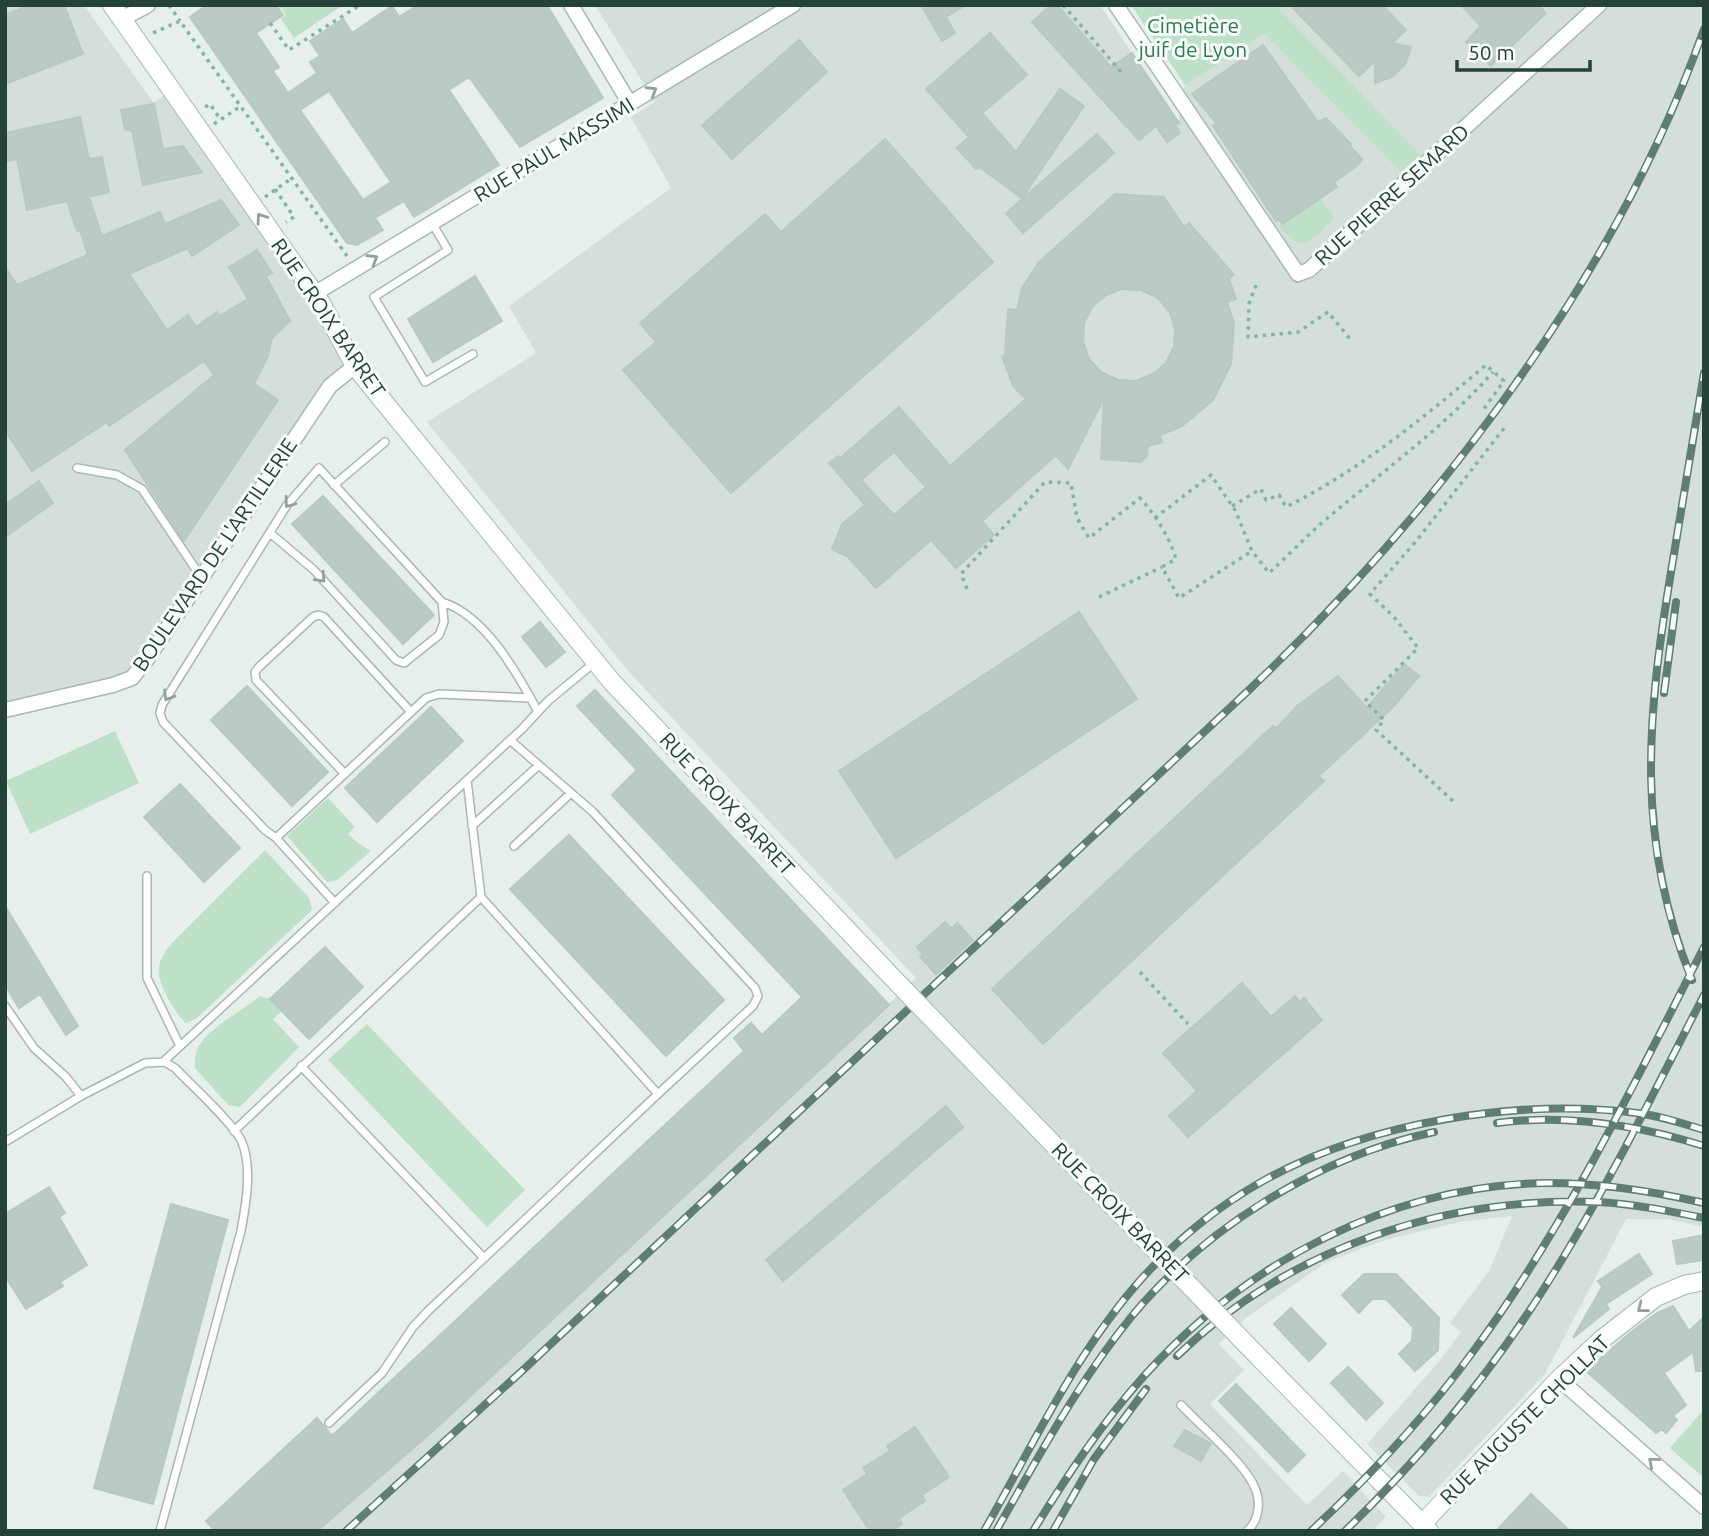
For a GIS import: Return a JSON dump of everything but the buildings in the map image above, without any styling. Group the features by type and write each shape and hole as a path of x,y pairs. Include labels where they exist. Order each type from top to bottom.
{"street":[{"path":"117,12 148,5"},
{"path":"571,5 630,104"},
{"name":"RUE PAUL MASSIMI","path":"314,294 793,5"},
{"name":"RUE PIERRE SEMARD","path":"1116,5 1297,274 1309,270 1599,5"},
{"name":"RUE CROIX BARRET","path":"117,12 314,294 355,366 595,661 890,975 1422,1529"},
{"name":"BOULEVARD DE L'ARTILLERIE","path":"5,710 113,685 132,678 330,386 355,366"},
{"name":"RUE AUGUSTE CHOLLAT","path":"1422,1529 1559,1379 1601,1340 1656,1297 1704,1280"},
{"path":"1559,1379 1704,1507"}],"lane":[{"path":"432,223 448,250 374,297 425,383 473,354"},
{"path":"334,485 385,442"},
{"path":"77,468 117,475 142,489 201,578"},
{"path":"335,903 163,722 160,713 162,705 287,505 319,468 442,602 464,611 516,670 538,712"},
{"path":"270,533 314,570 396,660 404,663 439,635 444,622 442,602"},
{"path":"344,774 256,680 255,672 259,667 313,617 324,617 411,712"},
{"path":"163,1062 510,740 548,701 595,661"},
{"path":"276,838 426,698 439,694 530,698"},
{"path":"329,1423 382,1373 419,1320 753,1006 758,996 755,988 593,812 510,740"},
{"path":"472,826 539,765"},
{"path":"467,780 481,897 659,1094"},
{"path":"514,846 571,793"},
{"path":"147,876 148,978 180,1046"},
{"path":"234,1131 481,897"},
{"path":"5,1006 34,1048 66,1077 81,1096"},
{"path":"5,1142 81,1096 145,1063 163,1062 175,1068 240,1139 247,1164 245,1211 160,1531"},
{"path":"301,1066 484,1258"},
{"path":"1181,1405 1244,1470 1254,1485 1259,1500 1258,1513 1252,1527 1247,1531"}],"path":[{"path":"169,5 346,256"},
{"path":"270,23 289,50 351,8 360,5"},
{"path":"1063,5 1123,74"},
{"path":"152,34 180,21"},
{"path":"203,108 210,104 220,120"},
{"path":"214,124 241,106"},
{"path":"265,197 292,178"},
{"path":"275,189 294,217 284,224"},
{"path":"1255,285 1249,304 1248,337 1298,331 1328,312 1349,339"},
{"path":"1232,506 1261,489 1266,500 1279,495 1286,507 1319,491 1412,426 1486,365 1504,381 1483,410"},
{"path":"1155,518 1211,475 1232,506 1252,551 1269,573 1334,512 1460,408 1493,373"},
{"path":"1453,800 1376,730 1384,720 1365,701 1418,648 1394,617 1370,594 1418,540 1505,427"},
{"path":"967,589 961,574 1045,482 1071,483 1077,518 1088,538 1140,498 1169,540 1176,559 1099,597"},
{"path":"1162,567 1179,598 1252,551"},
{"path":"1140,972 1188,1024"}],"shaded area":[{"path":"5,5 84,5 154,103 172,90 355,366 330,386 132,678 5,710"},
{"path":"595,5 1100,5 1178,122 1185,85 1264,32 1419,154 1275,5 1704,5 1704,1227 1668,1219 1626,1219 1545,1374 1429,1497 1419,1496 1367,1444 1461,1332 1450,1323 1489,1271 1512,1216 1460,1222 1360,1249 1325,1263 1246,1318 1219,1344 1244,1370 1210,1404 1307,1505 1343,1471 1386,1517 1372,1531 317,1531 433,1431 916,978 629,672 427,422 536,353 509,306 671,188 631,117 655,102"}],"green space":[{"path":"279,5 343,5 294,38 281,19 286,15"},
{"name":"Cimetière juif de Lyon","path":"1131,5 1275,5 1420,154 1401,172 1264,33 1185,85"},
{"path":"1320,198 1335,218 1307,242 1294,241 1279,225"},
{"path":"115,731 139,783 30,834 6,781"},
{"path":"328,798 355,827 348,834 371,851 337,880 327,882 287,836"},
{"path":"265,850 309,898 312,910 197,1018 186,1023 172,1005 160,980 159,967 162,959 169,946"},
{"path":"260,996 270,999 282,1011 273,1019 299,1047 240,1107 228,1105 195,1068 197,1051 204,1039 219,1025"},
{"path":"367,1024 525,1190 487,1227 328,1060"},
{"path":"1704,1409 1704,1478 1670,1448"}],"railway":[{"path":"346,1531 522,1371 1250,689 1320,619 1388,545 1453,467 1515,384 1572,299 1623,211 1667,121 1704,29"},
{"path":"1692,980 1674,928 1661,878 1651,778 1656,677 1704,373"},
{"path":"1664,693 1676,602"},
{"path":"1311,1531 1418,1421 1457,1373 1508,1302 1597,1153 1704,947"},
{"path":"1345,1531 1404,1471 1458,1408 1532,1307 1614,1169 1704,995"},
{"path":"984,1531 1057,1399 1120,1305 1144,1276 1185,1236 1215,1212 1263,1181 1349,1143 1445,1119 1494,1112 1591,1109 1637,1113 1704,1130"},
{"path":"1497,1123 1549,1120 1602,1123 1654,1132 1704,1146"},
{"path":"996,1531 1060,1421 1112,1341 1132,1316 1194,1253 1230,1225 1308,1177 1349,1158 1434,1132"},
{"path":"1033,1531 1113,1413 1184,1335 1228,1298 1276,1265 1326,1238 1378,1215 1433,1198 1489,1187 1547,1183 1587,1184 1645,1191 1704,1203"},
{"path":"1177,1356 1221,1318 1269,1286 1319,1258 1372,1236 1427,1220 1484,1208 1541,1202 1599,1202 1704,1218"},
{"path":"1053,1531 1094,1459 1146,1389"}]}
